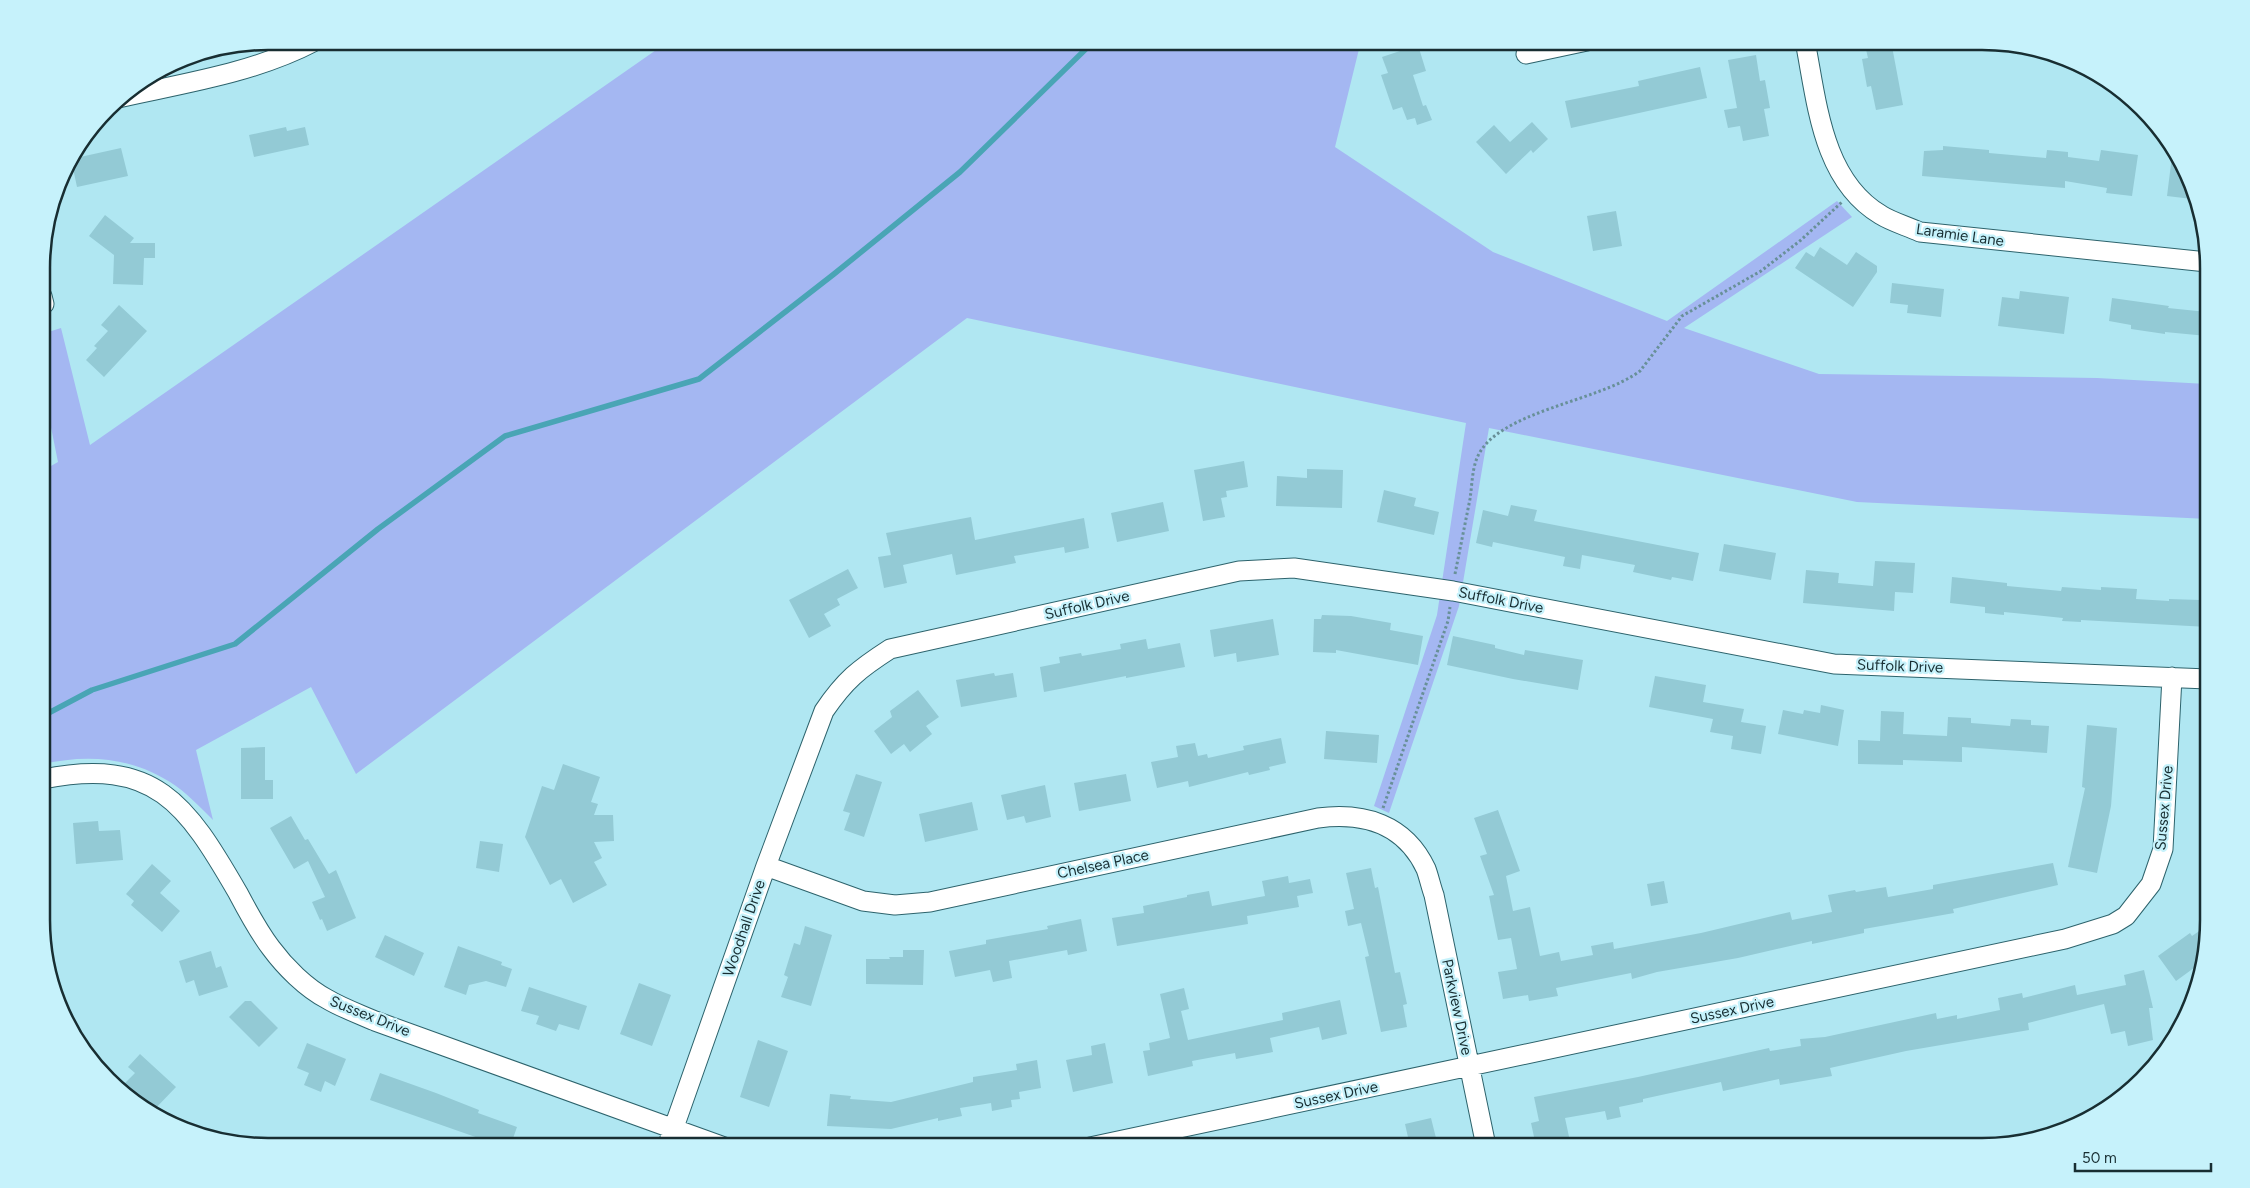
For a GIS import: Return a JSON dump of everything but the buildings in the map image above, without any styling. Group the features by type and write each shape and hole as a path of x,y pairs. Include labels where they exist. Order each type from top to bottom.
{"street":[{"path":"137,94 249,69 298,50"},
{"path":"1526,54 1545,50"},
{"name":"Laramie Lane","path":"1807,50 1829,150 1836,168 1854,192 1880,215 1920,232 2200,261"},
{"name":"Suffolk Drive","path":"824,711 834,696 858,670 890,649 1239,571 1294,568 1453,591 1834,664 2200,679"},
{"name":"Sussex Drive","path":"1128,1138 1470,1067 2065,939 2113,924 2126,916 2151,884 2163,848 2172,677"},
{"name":"Woodhall Drive","path":"670,1138 766,866 824,711"},
{"name":"Sussex Drive","path":"50,778 87,772 114,774 137,780 154,787 168,796 189,817 237,892 257,929 272,950 295,974 325,999 375,1021 700,1138"},
{"name":"Chelsea Place","path":"766,866 863,901 895,905 930,902 1318,818 1340,815 1362,817 1378,822 1398,833 1413,849 1426,869"},
{"name":"Parkview Drive","path":"1426,869 1434,895 1484,1138"}],"path":[{"path":"1378,822 1448,621 1476,458 1494,434 1518,422 1631,378 1640,371 1682,316 1761,271 1802,240 1854,192"}],"shaded area":[{"path":"656,50 1359,50 1335,147 1493,252 1667,321 1837,201 1852,217 1684,328 1819,374 2097,378 2200,384 2200,519 1857,502 1489,428 1459,606 1389,813 1374,806 1437,615 1466,423 967,318 356,774 311,687 196,750 213,820 176,786 139,767 108,760 92,759 50,763 50,466 58,462 50,422 50,331 61,328 90,445"}],"waterway":[{"path":"50,712 92,690 235,644 378,529 505,436 699,379 834,274 960,172 1085,50"}]}
